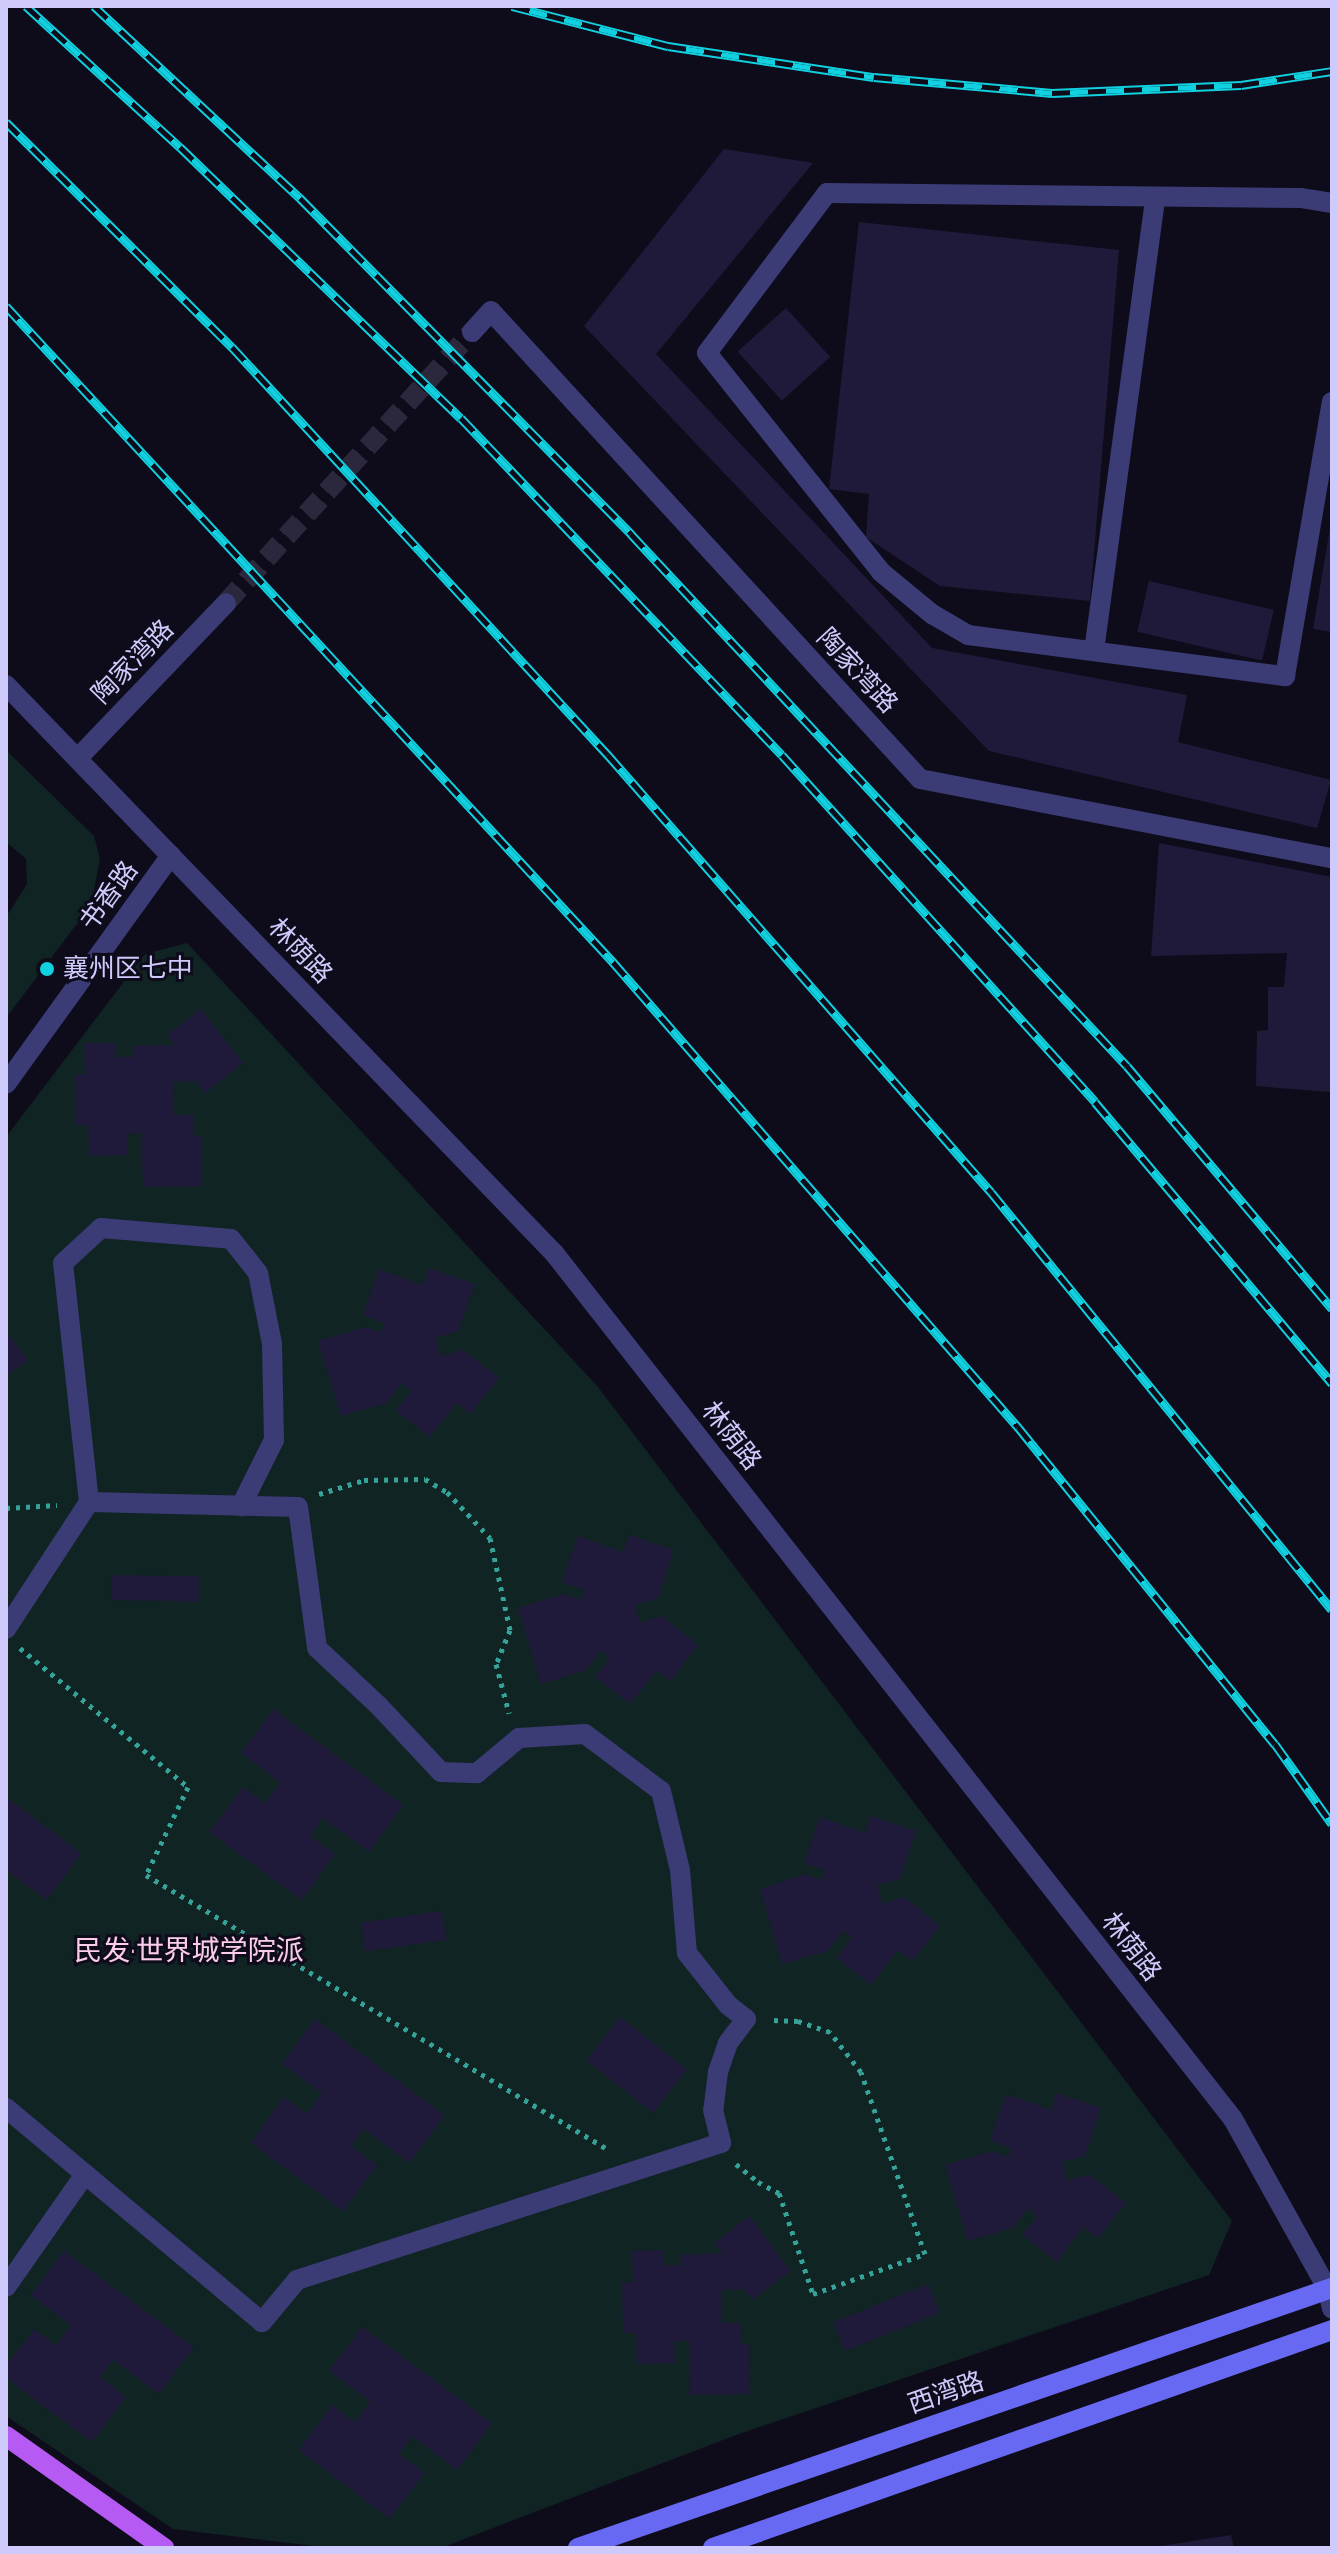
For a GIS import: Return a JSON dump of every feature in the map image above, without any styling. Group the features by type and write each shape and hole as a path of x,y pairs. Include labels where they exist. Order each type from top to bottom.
{"main road":[{"name":"西湾路","path":"578,2548 1331,2296"},
{"path":"713,2548 1332,2330"},
{"path":"6,2436 164,2548"}],"street":[{"path":"1332,203 1300,198 827,193 707,353 881,572 932,614 968,635 1285,676 1332,402"},
{"path":"1094,651 1155,197"},
{"name":"陶家湾路","path":"472,332 491,311 920,779 1332,858"},
{"name":"陶家湾路","path":"78,758 226,603"},
{"name":"林荫路","path":"6,685 564,1265 1233,2119 1331,2296"},
{"name":"书香路","path":"6,1084 171,855"},
{"path":"12,1637 89,1502 63,1263 101,1228 231,1239 258,1273 272,1344 274,1440 241,1506"},
{"path":"6,2108 262,2322 297,2280 721,2143 713,2110 718,2072 728,2043 746,2019 728,2005 687,1953 680,1870 661,1791 585,1734 519,1738 477,1773 441,1772 378,1705 317,1648 298,1507 89,1502"},
{"path":"6,2287 85,2174"}],"path":[{"path":"298,1507 327,1489 364,1480 425,1479 447,1492 490,1538 510,1630 496,1664 519,1738"},
{"path":"6,1508 89,1502"},
{"path":"12,1637 188,1787 146,1875 641,2169"},
{"path":"721,2143 738,2168 779,2193 813,2294 925,2254 861,2072 830,2032 798,2021 746,2019"}],"green space":[{"path":"6,750 94,836 100,859 91,905 6,1018 6,917 27,884 26,859 6,842"},
{"path":"187,943 598,1387 1232,2221 1209,2275 736,2435 441,2548 331,2548 173,2529 6,2416 6,1137 145,954"}],"building":[{"path":"724,149 813,163 656,354 932,648 1187,695 1178,742 1331,780 1317,828 989,751 584,326"},
{"path":"859,222 1119,250 1090,601 940,586 866,537 869,494 829,489"},
{"path":"786,308 830,357 782,401 738,351"},
{"path":"1332,528 1332,632 1313,629"},
{"path":"1149,581 1274,610 1262,660 1137,632"},
{"path":"1159,843 1332,877 1330,1092 1256,1086 1257,1031 1268,1030 1268,987 1284,987 1287,953 1151,956"},
{"path":"201,1009 243,1063 205,1093 196,1081 173,1082 174,1115 193,1115 194,1136 201,1136 202,1186 143,1187 141,1133 127,1134 127,1155 89,1156 88,1125 75,1125 75,1075 85,1074 84,1043 115,1043 115,1057 133,1057 133,1046 175,1045 167,1035"},
{"path":"429,1268 475,1284 458,1331 435,1338 440,1356 463,1350 499,1378 471,1414 457,1403 430,1437 396,1411 411,1391 402,1383 387,1403 341,1416 318,1341 365,1327 381,1332 384,1323 363,1315 379,1269 423,1285"},
{"path":"6,1331 28,1360 6,1376"},
{"path":"629,1535 674,1550 658,1598 635,1605 640,1623 662,1616 698,1645 671,1681 657,1670 630,1704 595,1677 610,1658 601,1651 586,1670 541,1684 518,1608 564,1594 581,1600 584,1590 562,1582 578,1536 623,1552"},
{"path":"112,1575 199,1577 199,1602 112,1600"},
{"path":"273,1709 403,1805 369,1852 323,1818 310,1836 335,1854 302,1900 209,1832 243,1787 265,1803 281,1783 241,1753"},
{"path":"6,1797 81,1853 47,1900 6,1870"},
{"path":"871,1816 916,1831 900,1879 877,1885 882,1904 904,1897 940,1926 912,1961 898,1950 871,1985 837,1958 852,1938 843,1931 828,1951 782,1964 760,1889 806,1874 822,1880 826,1871 804,1863 820,1817 865,1833"},
{"path":"442,1911 446,1940 365,1951 361,1922"},
{"path":"620,2017 687,2069 653,2113 586,2060"},
{"path":"315,2019 444,2115 410,2163 364,2129 351,2146 377,2165 343,2211 251,2143 284,2097 307,2114 322,2093 282,2064"},
{"path":"1056,2093 1101,2108 1085,2156 1062,2162 1067,2181 1089,2174 1126,2203 1098,2238 1084,2227 1057,2262 1022,2235 1037,2216 1028,2208 1013,2228 968,2241 945,2165 991,2151 1008,2157 1011,2148 990,2140 1006,2094 1051,2110"},
{"path":"749,2216 791,2271 752,2300 744,2289 721,2290 722,2323 741,2323 742,2344 749,2344 750,2394 690,2395 689,2341 674,2341 675,2363 637,2364 636,2333 623,2333 622,2283 633,2282 632,2251 663,2250 663,2265 681,2265 680,2255 723,2253 715,2243"},
{"path":"64,2251 194,2347 159,2394 113,2360 100,2377 126,2397 92,2442 6,2378 6,2366 34,2329 56,2345 71,2325 31,2295"},
{"path":"928,2284 940,2313 845,2351 833,2322"},
{"path":"362,2327 492,2423 457,2470 412,2436 399,2454 424,2473 390,2519 299,2450 332,2405 355,2422 370,2401 329,2371"},
{"path":"1231,2535 1234,2548 1161,2548 1161,2546"}],"tunnel":[{"path":"226,603 472,332"}],"railway":[{"path":"26,6 180,147 461,418 782,755 1095,1102 1332,1383"},
{"path":"94,6 300,198 631,534 1127,1066 1332,1309"},
{"path":"512,6 668,46 874,77 1052,93 1241,85 1332,71"},
{"path":"6,122 232,347 608,755 991,1192 1332,1610"},
{"path":"6,306 613,962 1018,1427 1275,1744 1332,1824"}],"place":[{"name":"襄州区七中","path":"47,969"}],"district":[{"name":"民发·世界城学院派","path":"189,1951"}]}
